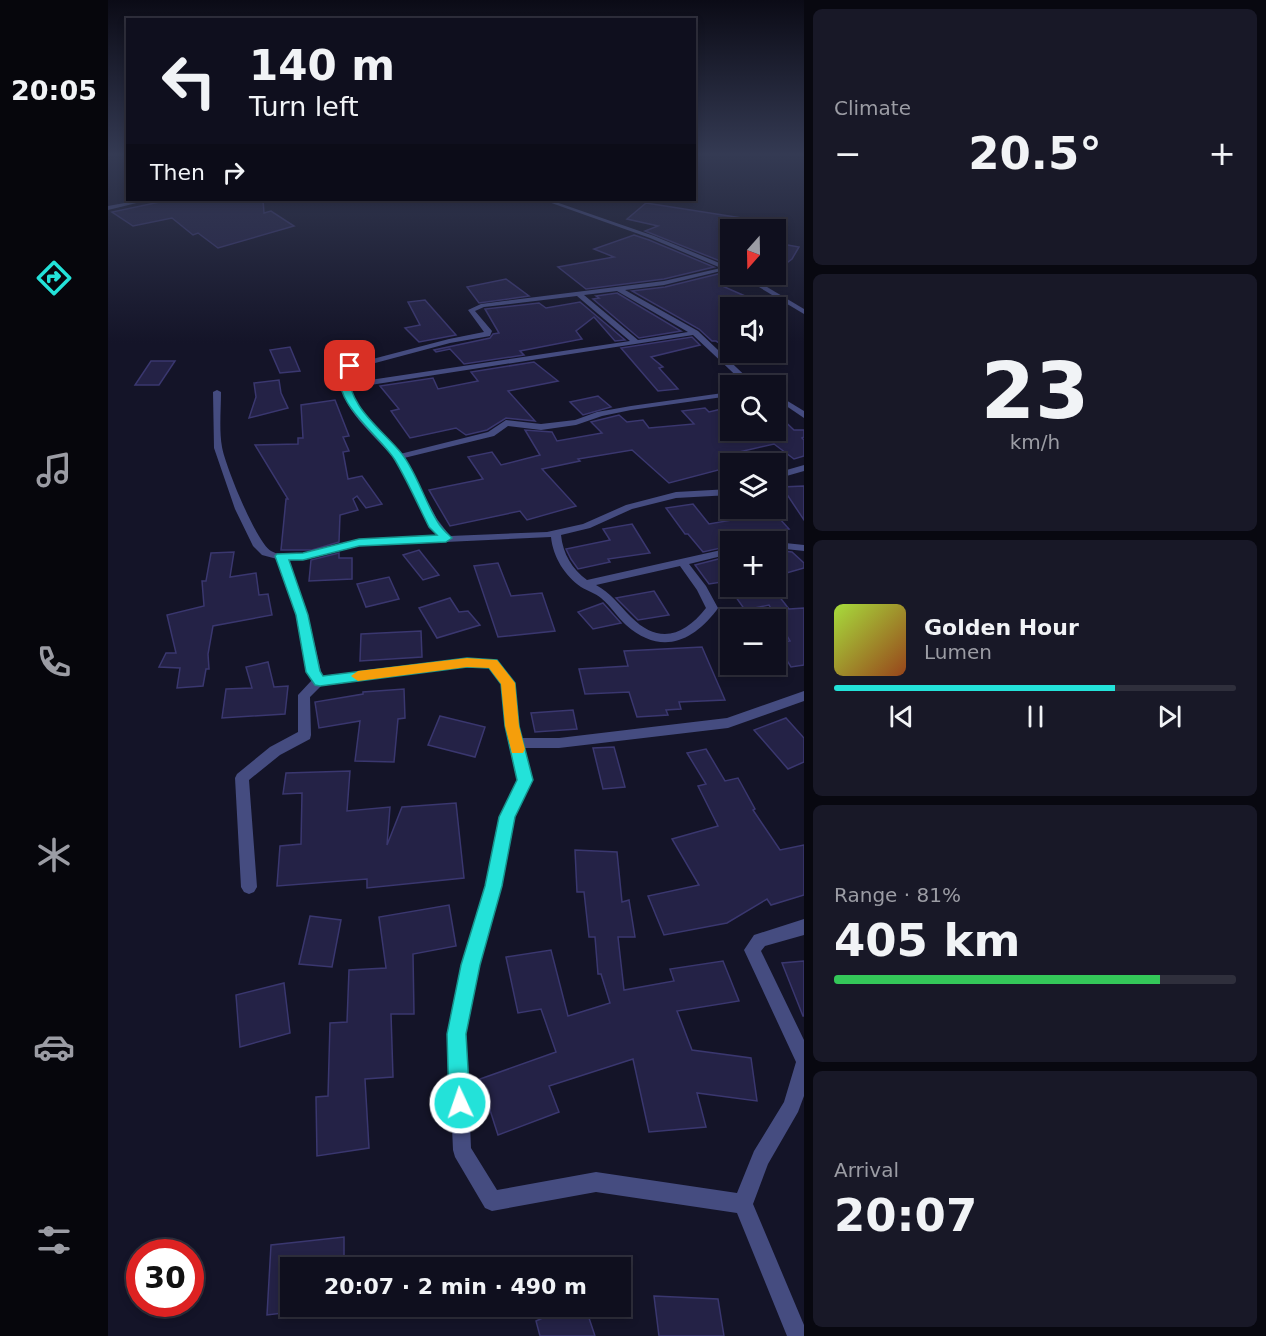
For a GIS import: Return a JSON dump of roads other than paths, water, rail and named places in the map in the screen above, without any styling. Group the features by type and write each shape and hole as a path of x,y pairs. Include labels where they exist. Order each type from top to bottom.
{"street":[{"path":"599,218 652,237 720,265"},
{"path":"446,538 435,527 398,456 351,401 345,369 449,341 487,334 488,331 471,310 475,308 664,283 720,271"},
{"path":"759,285 804,312"},
{"path":"619,289 695,333 740,375"},
{"path":"578,293 635,341"},
{"path":"347,386 695,333"},
{"path":"217,392 218,448 240,509 257,544 266,553 281,556 303,557 359,543 547,535 586,526 629,507 676,495 720,493"},
{"path":"398,456 491,434 506,423 541,427 576,422 600,414 631,408 720,395"},
{"path":"786,403 804,415"},
{"path":"786,473 804,468"},
{"path":"556,533 556,545 561,557 572,572 585,584 606,595 629,622 647,635 658,639 671,639 701,624 712,608 682,561"},
{"path":"786,546 804,548"},
{"path":"585,584 720,554"},
{"path":"281,556 302,615 313,672 320,681"},
{"path":"249,887 242,778 275,751 305,735 304,695 320,681 467,663 493,663 508,683 512,726 525,780 507,817 493,886 470,965 456,1034 462,1150 492,1202 596,1182 743,1204"},
{"path":"516,743 559,744 729,723 804,696"},
{"path":"804,927 760,940 752,950 804,1059"},
{"path":"798,1336 743,1204 761,1158 792,1106 804,1065"}]}
